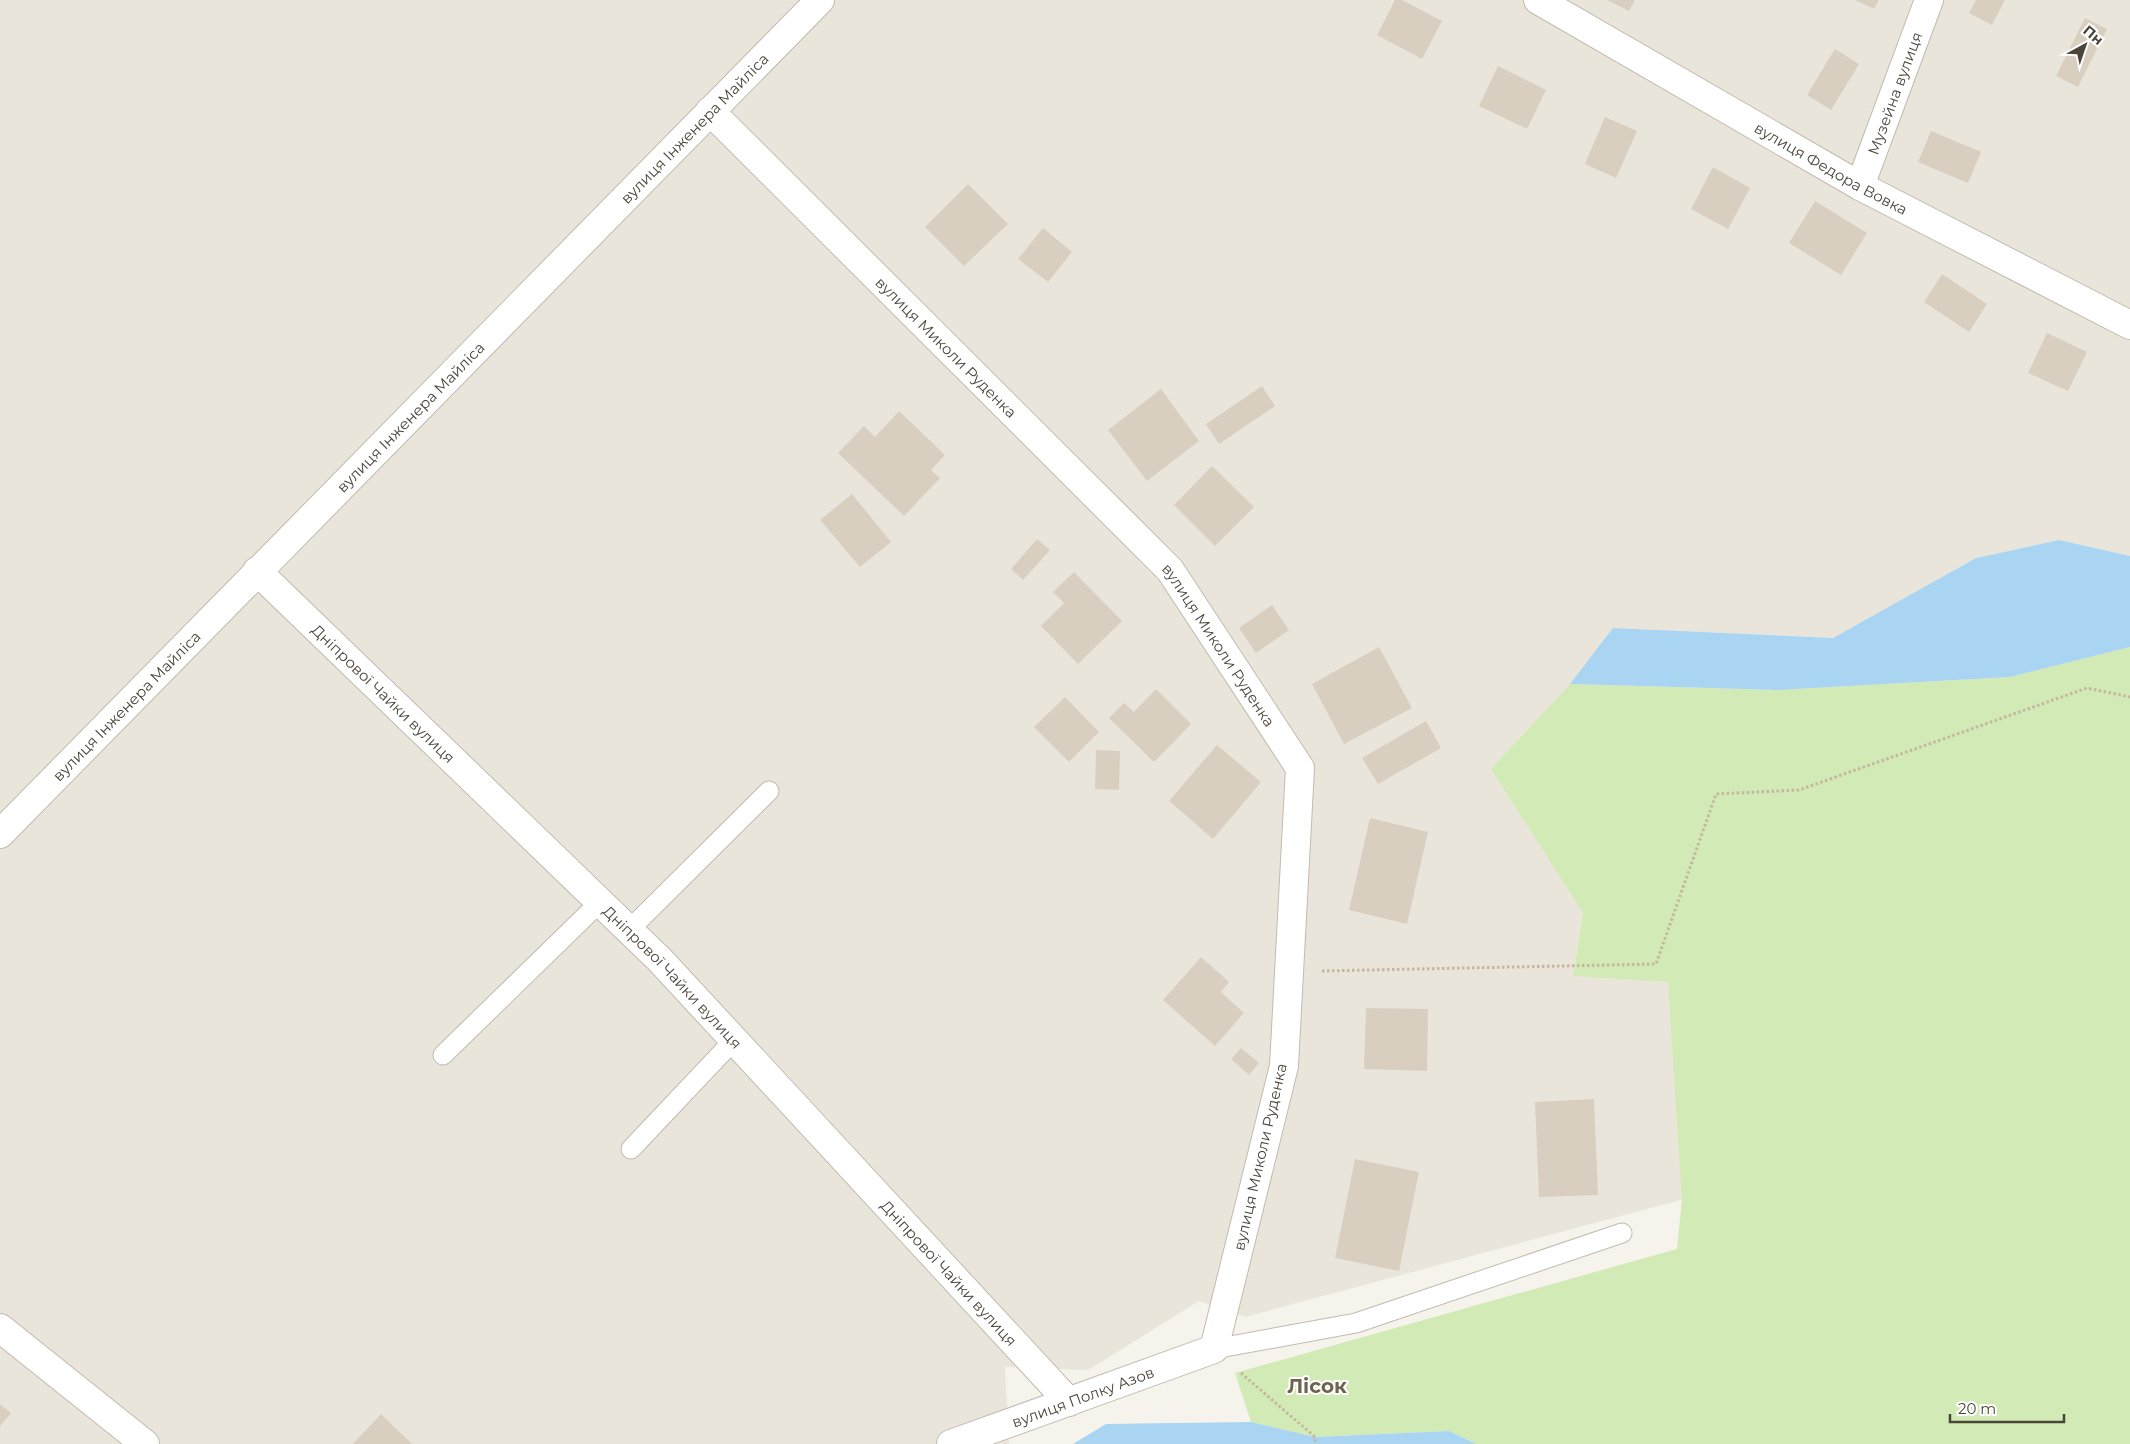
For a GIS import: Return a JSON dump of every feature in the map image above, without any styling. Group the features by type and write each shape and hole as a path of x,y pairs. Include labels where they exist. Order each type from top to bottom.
{"street":[{"name":"вулиця Інженера Майліса","path":"0,834 820,0"},
{"name":"вулиця Федора Вовка","path":"1538,0 1860,186 2130,325"},
{"name":"Музейна вулиця","path":"1860,186 1929,0"},
{"name":"вулиця Миколи Руденка","path":"710,111 1170,570 1300,768 1284,1066 1214,1349"},
{"name":"Дніпрової Чайки вулиця","path":"257,571 629,930 735,1039 1069,1402"},
{"path":"0,1328 145,1444"},
{"name":"вулиця Полку Азов","path":"951,1444 1214,1349"}],"lane":[{"path":"629,930 769,791"},
{"path":"443,1055 600,902"},
{"path":"631,1149 735,1039"},
{"path":"1214,1349 1356,1323 1622,1234"}],"path":[{"path":"1289,971 1656,964 1716,794 1799,790 2087,688 2130,697"},
{"path":"1214,1349 1315,1437 1316,1444"}],"shaded area":[{"path":"0,0 2130,0 2130,556 2059,540 1976,558 1833,638 1614,628 1570,684 1491,769 1583,913 1573,975 1668,982 1684,1199 1245,1317 1199,1301 1088,1370 1005,1367 1009,1444 0,1444"}],"green space":[{"path":"2130,647 2130,1444 1476,1444 1449,1431 1315,1437 1251,1422 1235,1373 1677,1249 1682,1199 1668,982 1573,976 1583,913 1491,769 1570,684 1778,690 2010,677"}],"water":[{"path":"2059,540 2130,556 2130,647 2010,677 1778,690 1570,684 1613,628 1833,638 1976,558"},
{"path":"1251,1422 1315,1437 1449,1431 1476,1444 1073,1444 1106,1424"}],"building":[{"path":"1395,0 1402,0 1442,21 1422,59 1377,35"},
{"path":"1607,0 1635,0 1629,11"},
{"path":"1855,0 1879,0 1874,9"},
{"path":"1976,0 2005,0 1992,25 1969,13"},
{"path":"2085,18 2107,29 2078,87 2056,76"},
{"path":"1835,49 1859,64 1831,110 1807,95"},
{"path":"1498,66 1546,90 1527,129 1479,106"},
{"path":"1605,117 1637,131 1616,178 1585,164"},
{"path":"1931,131 1981,152 1968,183 1918,162"},
{"path":"1713,167 1750,188 1728,229 1691,209"},
{"path":"968,184 1008,224 964,266 925,227"},
{"path":"1815,201 1867,233 1841,275 1789,243"},
{"path":"1043,228 1072,252 1048,282 1018,259"},
{"path":"1942,274 1987,304 1969,332 1924,302"},
{"path":"2047,333 2087,352 2068,391 2028,373"},
{"path":"1262,386 1275,406 1219,444 1206,424"},
{"path":"1161,389 1199,441 1147,481 1108,430"},
{"path":"899,411 945,455 931,470 940,478 904,516 838,453 864,426 875,437"},
{"path":"1212,466 1254,507 1215,546 1174,505"},
{"path":"852,494 891,542 860,567 820,520"},
{"path":"1037,539 1050,550 1023,580 1011,569"},
{"path":"1074,572 1122,621 1078,664 1041,626 1064,603 1053,592"},
{"path":"1272,605 1289,630 1256,653 1239,628"},
{"path":"1379,647 1412,708 1344,744 1312,684"},
{"path":"1156,689 1191,724 1154,762 1109,718 1124,703 1134,712"},
{"path":"1065,697 1099,732 1069,762 1034,727"},
{"path":"1426,721 1441,748 1378,784 1362,758"},
{"path":"1217,745 1261,782 1213,839 1169,801"},
{"path":"1096,750 1120,751 1119,790 1095,789"},
{"path":"1370,818 1428,832 1407,924 1349,910"},
{"path":"1201,957 1229,982 1221,992 1244,1013 1215,1046 1163,1000"},
{"path":"1366,1008 1428,1009 1427,1071 1364,1069"},
{"path":"1241,1048 1259,1063 1249,1075 1231,1059"},
{"path":"1594,1099 1598,1195 1539,1197 1535,1102"},
{"path":"1355,1159 1419,1172 1399,1271 1335,1258"},
{"path":"0,1404 11,1413 0,1426"},
{"path":"381,1414 412,1444 353,1444"}],"district":[{"name":"Лісок","path":"1317,1386"}]}
